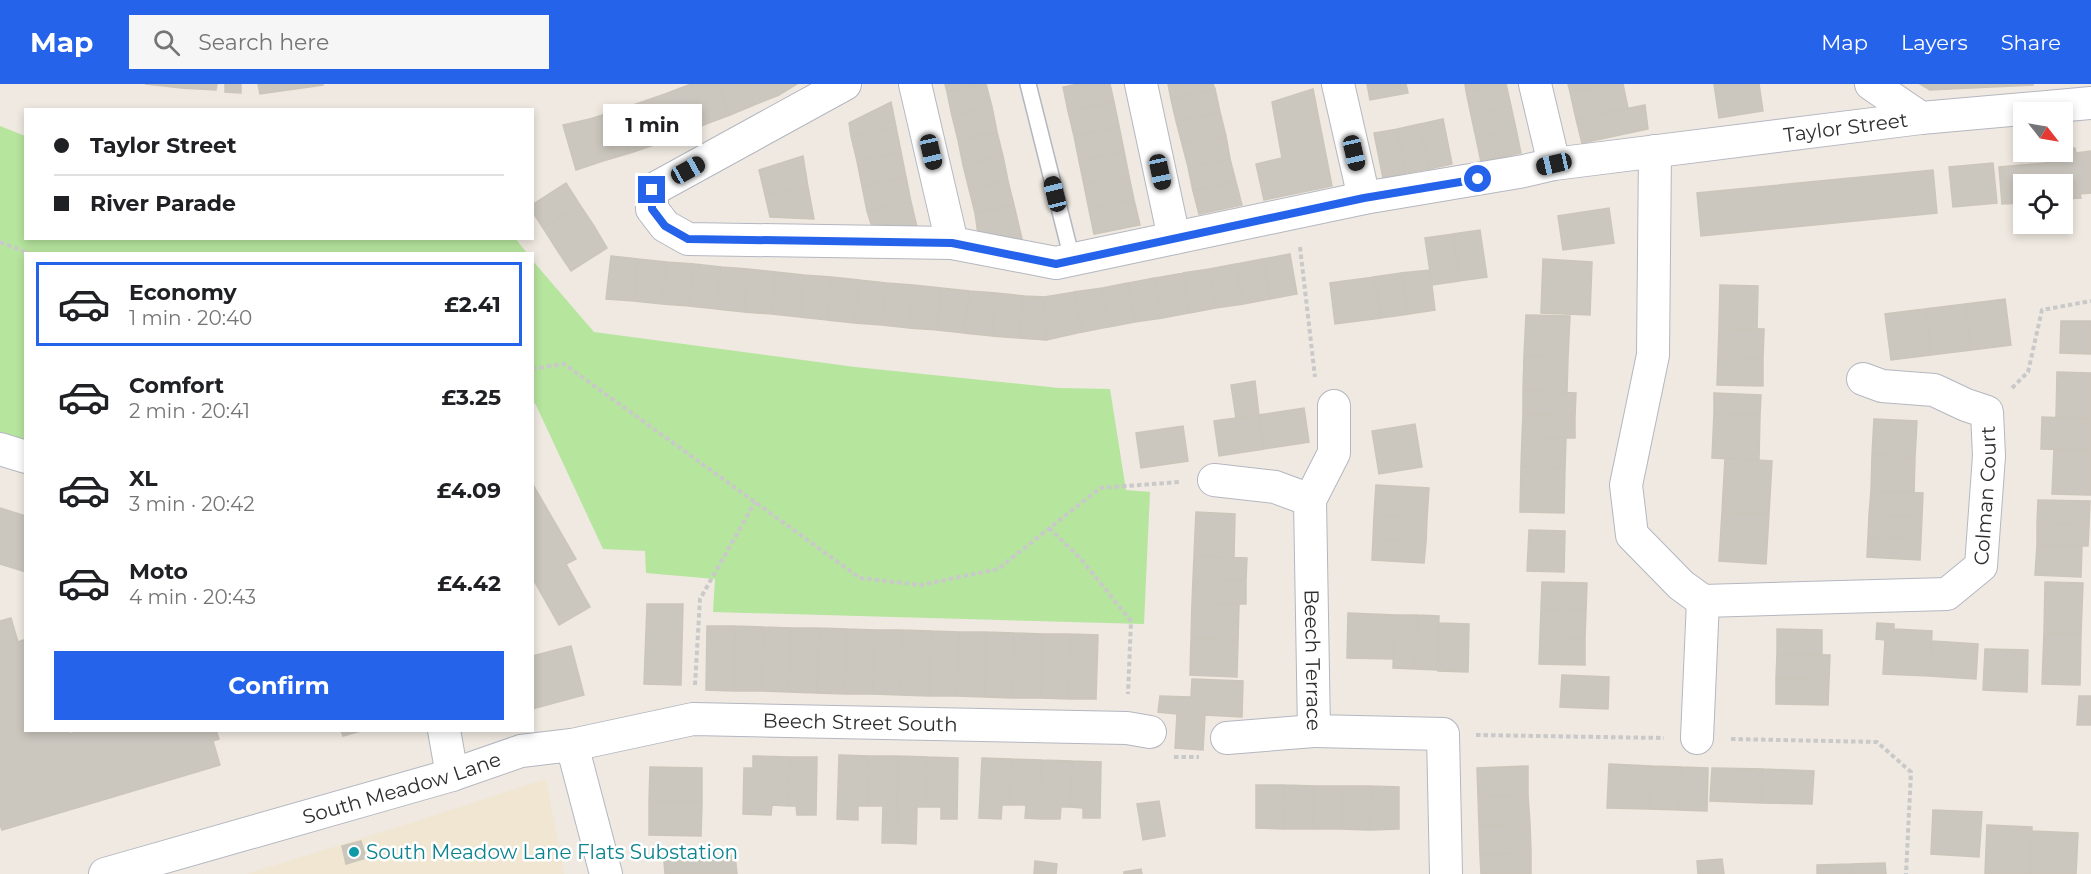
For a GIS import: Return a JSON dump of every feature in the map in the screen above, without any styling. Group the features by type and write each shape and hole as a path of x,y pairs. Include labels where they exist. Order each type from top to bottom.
{"street":[{"path":"845,84 652,190 652,209 665,226 688,239 952,243 1056,264 1364,198 1338,84"},
{"path":"915,84 952,243"},
{"path":"1141,84 1174,238"},
{"path":"1535,84 1554,164"},
{"path":"1871,84 1921,118"},
{"name":"Taylor Street","path":"1364,198 1600,157 1921,118 2091,103"},
{"path":"1655,151 1653,355 1626,485 1632,535 1681,585 1703,601 1698,738"},
{"name":"Colman Court","path":"1703,601 1947,594 1981,566 1989,456 1988,412 1966,405 1934,390 1882,386 1863,379"},
{"name":"Beech Terrace","path":"1334,406 1334,453 1310,500 1314,731 1443,734 1446,874"},
{"path":"0,449 24,456"},
{"path":"1214,480 1275,487 1310,500"},
{"name":"Beech Street South","path":"572,745 693,719 1139,730"},
{"path":"1227,738 1314,731"},
{"path":"444,732 452,775"},
{"path":"572,745 606,874"},
{"name":"South Meadow Lane","path":"105,874 163,866 521,751 572,745"}],"lane":[{"path":"1028,84 1072,260"}],"path":[{"path":"1296,213 1318,409 1334,406"},
{"path":"0,242 26,252"},
{"path":"1988,412 2028,372 2042,310 2091,301"},
{"path":"534,369 564,364 860,578 921,585 998,569 1100,488 1214,480"},
{"path":"693,719 700,599 755,502"},
{"path":"1049,528 1081,559 1131,621 1139,730 1166,757 1212,756 1227,738"}],"shaded area":[{"path":"546,779 564,874 247,874 417,821"}],"green space":[{"path":"0,126 24,136 24,240 517,240 526,252 24,252 24,449 0,442"},
{"path":"534,262 594,332 855,367 1059,388 1110,389 1126,490 1150,492 1144,624 713,612 715,579 646,573 645,551 603,549 535,403"}],"building":[{"path":"145,84 181,84 181,88"},
{"path":"181,84 217,84 216,90 181,88"},
{"path":"225,84 241,84 241,93 225,92"},
{"path":"258,84 323,84 323,85 260,94"},
{"path":"691,84 706,124 681,134 665,94"},
{"path":"691,84 718,84 730,115 706,124"},
{"path":"718,84 746,84 754,105 730,115"},
{"path":"746,84 773,84 779,95 754,105"},
{"path":"773,84 797,84 779,95"},
{"path":"945,84 980,84 947,92"},
{"path":"986,84 992,107 952,116 947,92"},
{"path":"1078,84 1110,84 1114,102 1068,111 1063,87"},
{"path":"1168,84 1213,84 1215,89 1171,99"},
{"path":"1367,84 1406,84 1408,93 1370,100"},
{"path":"1465,84 1499,84 1466,91"},
{"path":"1506,84 1511,106 1471,115 1466,91"},
{"path":"1568,84 1613,84 1570,92"},
{"path":"1623,84 1628,108 1576,119 1570,92"},
{"path":"1714,84 1759,84 1763,111 1719,118"},
{"path":"1920,84 1934,84 1930,90"},
{"path":"1934,84 2033,84 2033,85 1930,90"},
{"path":"1215,89 1220,112 1176,121 1171,99"},
{"path":"1313,89 1332,186 1264,200 1256,164 1282,158 1272,102"},
{"path":"665,94 681,134 654,145 639,103"},
{"path":"891,102 896,127 851,136 849,123"},
{"path":"1114,102 1119,126 1074,136 1068,111"},
{"path":"639,103 654,145 630,153 615,111"},
{"path":"1645,105 1648,129 1582,143 1576,119"},
{"path":"1511,106 1516,129 1476,138 1471,115"},
{"path":"992,107 997,132 958,140 952,116"},
{"path":"615,111 630,153 603,161 590,119"},
{"path":"1220,112 1226,136 1182,144 1176,121"},
{"path":"590,119 603,161 576,170 563,125"},
{"path":"1443,119 1452,164 1429,169 1420,124"},
{"path":"1420,124 1429,169 1406,173 1397,129"},
{"path":"1119,126 1124,151 1079,161 1074,136"},
{"path":"896,127 901,152 857,161 851,136"},
{"path":"1397,129 1406,173 1383,178 1374,133"},
{"path":"1516,129 1521,153 1481,162 1476,138"},
{"path":"997,132 1003,156 963,165 958,140"},
{"path":"1226,136 1230,159 1188,167 1182,144"},
{"path":"2073,148 2076,153 2091,151 2091,193 2080,194 2081,198 2073,198 2073,174 2013,174 2013,204 2002,204 1999,167 2045,162 2073,162"},
{"path":"1124,151 1129,176 1084,185 1079,161"},
{"path":"901,152 906,177 862,186 857,161"},
{"path":"803,156 808,187 765,195 759,170"},
{"path":"1003,156 1008,181 969,189 963,165"},
{"path":"1230,159 1236,182 1193,191 1188,167"},
{"path":"1993,163 1997,203 1953,207 1949,167"},
{"path":"1933,170 1937,213 1701,236 1697,193"},
{"path":"1129,176 1134,200 1089,210 1084,185"},
{"path":"906,177 911,202 867,211 862,186"},
{"path":"1008,181 1014,205 975,213 969,189"},
{"path":"1236,182 1242,205 1199,214 1193,191"},
{"path":"566,183 580,205 543,228 534,214 534,204"},
{"path":"808,187 814,219 770,217 765,195"},
{"path":"1134,200 1140,225 1094,234 1089,210"},
{"path":"911,202 917,227 871,224 867,211"},
{"path":"580,205 594,226 557,250 543,228"},
{"path":"1014,205 1022,239 978,234 975,213"},
{"path":"1609,208 1614,243 1563,250 1558,216"},
{"path":"594,226 607,248 571,271 557,250"},
{"path":"1480,230 1487,277 1459,281 1453,234"},
{"path":"1453,234 1459,281 1432,285 1425,238"},
{"path":"1290,254 1297,294 1270,299 1263,259"},
{"path":"611,256 638,259 634,301 606,299"},
{"path":"638,259 666,262 662,304 634,301"},
{"path":"1263,259 1270,299 1243,304 1236,264"},
{"path":"1543,259 1592,262 1590,315 1541,313"},
{"path":"666,262 694,264 689,306 662,304"},
{"path":"694,264 721,267 717,309 689,306"},
{"path":"1236,264 1243,304 1216,308 1209,269"},
{"path":"721,267 748,269 744,312 717,309"},
{"path":"748,269 776,272 772,314 744,312"},
{"path":"1209,269 1216,308 1189,313 1183,273"},
{"path":"1430,270 1435,310 1409,314 1401,273"},
{"path":"776,272 803,275 800,317 772,314"},
{"path":"1183,273 1189,313 1162,318 1155,278"},
{"path":"1401,273 1409,314 1381,318 1374,277"},
{"path":"803,275 831,277 827,320 800,317"},
{"path":"831,277 859,280 854,323 827,320"},
{"path":"1374,277 1381,318 1335,324 1330,283"},
{"path":"1155,278 1162,318 1135,322 1128,283"},
{"path":"859,280 886,283 882,325 854,323"},
{"path":"886,283 913,285 909,328 882,325"},
{"path":"1128,283 1135,322 1108,327 1102,288"},
{"path":"913,285 941,288 937,330 909,328"},
{"path":"1720,285 1758,286 1757,329 1719,328"},
{"path":"941,288 969,291 964,333 937,330"},
{"path":"1102,288 1108,327 1082,332 1074,292"},
{"path":"969,291 996,293 992,336 964,333"},
{"path":"1074,292 1082,332 1046,340 1045,297"},
{"path":"996,293 1024,296 1019,338 992,336"},
{"path":"1024,296 1045,297 1046,340 1019,338"},
{"path":"2005,299 2011,345 1891,360 1885,314"},
{"path":"2005,299 2011,345 1971,350 1966,304"},
{"path":"1966,304 1971,350 1931,355 1926,309"},
{"path":"1526,315 1570,316 1568,357 1524,356"},
{"path":"2061,321 2091,321 2091,354 2060,353"},
{"path":"1719,328 1764,329 1763,358 1718,357"},
{"path":"1524,356 1568,357 1567,392 1523,391"},
{"path":"1718,357 1763,358 1763,386 1717,385"},
{"path":"2057,372 2091,373 2091,419 2056,418"},
{"path":"1255,381 1259,415 1236,418 1231,385"},
{"path":"1523,391 1576,393 1575,416 1523,415"},
{"path":"1714,393 1761,395 1760,415 1714,413"},
{"path":"1304,408 1309,442 1264,449 1259,415"},
{"path":"1714,413 1760,415 1759,460 1712,458"},
{"path":"1259,415 1264,449 1219,456 1214,421"},
{"path":"1523,415 1575,416 1575,438 1522,437"},
{"path":"2042,417 2091,419 2091,450 2041,449"},
{"path":"1874,419 1917,421 1915,457 1872,455"},
{"path":"1415,424 1422,467 1379,474 1372,431"},
{"path":"1183,426 1188,461 1141,468 1136,433"},
{"path":"1522,437 1566,438 1565,468 1521,467"},
{"path":"2054,449 2091,450 2091,495 2052,494"},
{"path":"1872,455 1915,457 1914,492 1871,491"},
{"path":"1725,458 1772,461 1769,514 1722,512"},
{"path":"1521,467 1565,468 1564,513 1520,512"},
{"path":"1376,485 1429,488 1427,518 1374,515"},
{"path":"534,486 576,559 566,564 590,607 559,625 534,581"},
{"path":"1871,491 1923,493 1922,517 1869,515"},
{"path":"2038,500 2090,501 2089,525 2037,523"},
{"path":"0,508 24,515 24,571 0,564"},
{"path":"1196,512 1235,514 1234,557 1194,556"},
{"path":"1722,512 1769,514 1766,564 1719,561"},
{"path":"1374,515 1427,518 1426,542 1373,539"},
{"path":"1869,515 1922,517 1921,539 1868,537"},
{"path":"2037,523 2089,525 2088,546 2037,545"},
{"path":"1529,530 1565,531 1564,572 1527,571"},
{"path":"1868,537 1921,539 1920,560 1867,557"},
{"path":"1373,539 1426,542 1424,563 1372,560"},
{"path":"2037,545 2082,546 2081,577 2035,575"},
{"path":"1194,556 1247,558 1246,580 1193,579"},
{"path":"1193,579 1246,580 1246,604 1192,603"},
{"path":"1542,582 1587,583 1586,610 1541,609"},
{"path":"2045,582 2083,583 2081,634 2044,633"},
{"path":"1192,603 1239,604 1238,640 1191,639"},
{"path":"647,604 683,604 681,685 644,684"},
{"path":"1541,609 1586,610 1585,638 1540,637"},
{"path":"1348,613 1395,615 1393,659 1347,658"},
{"path":"1395,615 1417,615 1415,669 1393,668"},
{"path":"1417,615 1439,616 1437,670 1415,669"},
{"path":"11,618 18,642 24,640 24,732 70,732 70,734 76,732 217,732 219,739 213,741 220,765 2,830 0,825 0,621"},
{"path":"1439,623 1469,624 1468,672 1438,671"},
{"path":"1877,623 1894,624 1894,629 1932,631 1930,676 1883,674 1885,640 1876,639"},
{"path":"707,626 735,626 734,691 706,690"},
{"path":"735,626 763,627 762,691 734,691"},
{"path":"763,627 791,628 789,692 762,691"},
{"path":"791,628 819,628 817,693 789,692"},
{"path":"819,628 847,629 845,694 817,693"},
{"path":"847,629 875,630 873,694 845,694"},
{"path":"1777,629 1822,630 1822,655 1777,654"},
{"path":"875,630 902,630 901,695 873,694"},
{"path":"902,630 931,631 929,696 901,695"},
{"path":"931,631 959,632 957,696 929,696"},
{"path":"959,632 986,632 985,697 957,696"},
{"path":"986,632 1014,633 1013,698 985,697"},
{"path":"1014,633 1042,634 1041,698 1013,698"},
{"path":"2044,633 2081,634 2080,685 2042,684"},
{"path":"1042,634 1070,634 1069,699 1041,698"},
{"path":"1070,634 1098,635 1096,699 1069,699"},
{"path":"1540,637 1585,638 1585,665 1539,664"},
{"path":"1191,639 1238,640 1237,677 1190,675"},
{"path":"1932,641 1978,644 1976,679 1930,676"},
{"path":"571,646 584,695 534,708 534,655"},
{"path":"1985,649 2028,650 2027,692 1983,690"},
{"path":"1777,654 1830,655 1829,680 1776,679"},
{"path":"1562,675 1609,677 1608,709 1560,707"},
{"path":"1192,679 1243,681 1242,717 1205,715 1203,750 1175,748 1177,714 1158,712 1160,696 1191,697"},
{"path":"1776,679 1829,680 1828,705 1776,704"},
{"path":"2079,696 2091,696 2091,725 2077,725"},
{"path":"342,732 357,732 343,736"},
{"path":"839,755 869,756 868,806 858,806 858,820 837,819"},
{"path":"753,756 790,757 788,806 772,805 771,815 743,814 744,768 753,768"},
{"path":"869,756 898,756 896,843 882,843 883,806 868,806"},
{"path":"898,756 928,757 927,807 917,807 916,844 896,843"},
{"path":"790,757 817,757 816,815 797,815 796,806 788,806"},
{"path":"928,757 958,758 957,819 941,819 941,807 927,807"},
{"path":"982,758 1011,759 1010,805 1002,805 1001,819 979,818"},
{"path":"1011,759 1041,760 1040,819 1025,818 1026,805 1010,805"},
{"path":"1041,760 1072,761 1070,807 1061,807 1060,819 1040,819"},
{"path":"1072,761 1101,762 1100,818 1083,818 1083,808 1070,807"},
{"path":"1609,764 1651,766 1650,809 1607,808"},
{"path":"1528,766 1528,795 1478,797 1477,768"},
{"path":"1651,766 1681,767 1679,810 1650,809"},
{"path":"650,767 702,768 702,802 649,802"},
{"path":"1681,767 1708,768 1707,811 1679,810"},
{"path":"1712,768 1763,769 1761,803 1710,801"},
{"path":"1763,769 1814,771 1812,804 1761,803"},
{"path":"1256,785 1285,785 1284,829 1256,828"},
{"path":"1285,785 1314,786 1313,829 1284,829"},
{"path":"1314,786 1342,786 1342,829 1313,829"},
{"path":"1342,786 1371,786 1370,830 1342,829"},
{"path":"1371,786 1399,787 1399,829 1370,830"},
{"path":"1528,795 1530,824 1479,825 1478,797"},
{"path":"1159,801 1165,836 1143,840 1137,804"},
{"path":"649,802 702,802 701,836 649,835"},
{"path":"1933,810 1982,812 1979,857 1931,854"},
{"path":"1530,824 1531,852 1480,855 1479,825"},
{"path":"1987,825 2032,827 2030,874 1985,874"},
{"path":"2032,831 2078,833 2076,874 2030,874"},
{"name":"South Meadow Lane Flats Substation","path":"361,841 366,858 346,864 342,846"},
{"path":"1531,852 1531,874 1481,874 1480,855"},
{"path":"735,855 737,874 665,874 664,861"},
{"path":"1722,859 1724,874 1698,874 1697,861"},
{"path":"1035,861 1057,864 1056,874 1034,874"},
{"path":"1885,863 1886,874 1852,874 1851,864"},
{"path":"1851,864 1852,874 1817,874 1817,865"},
{"path":"1141,869 1142,874 1124,874 1124,872"}],"place":[{"name":"South Meadow Lane Flats Substation","path":"354,852"}],"route":[{"path":"652,190 652,209 665,226 688,239 952,243 1056,264 1364,198 1478,179"}]}
